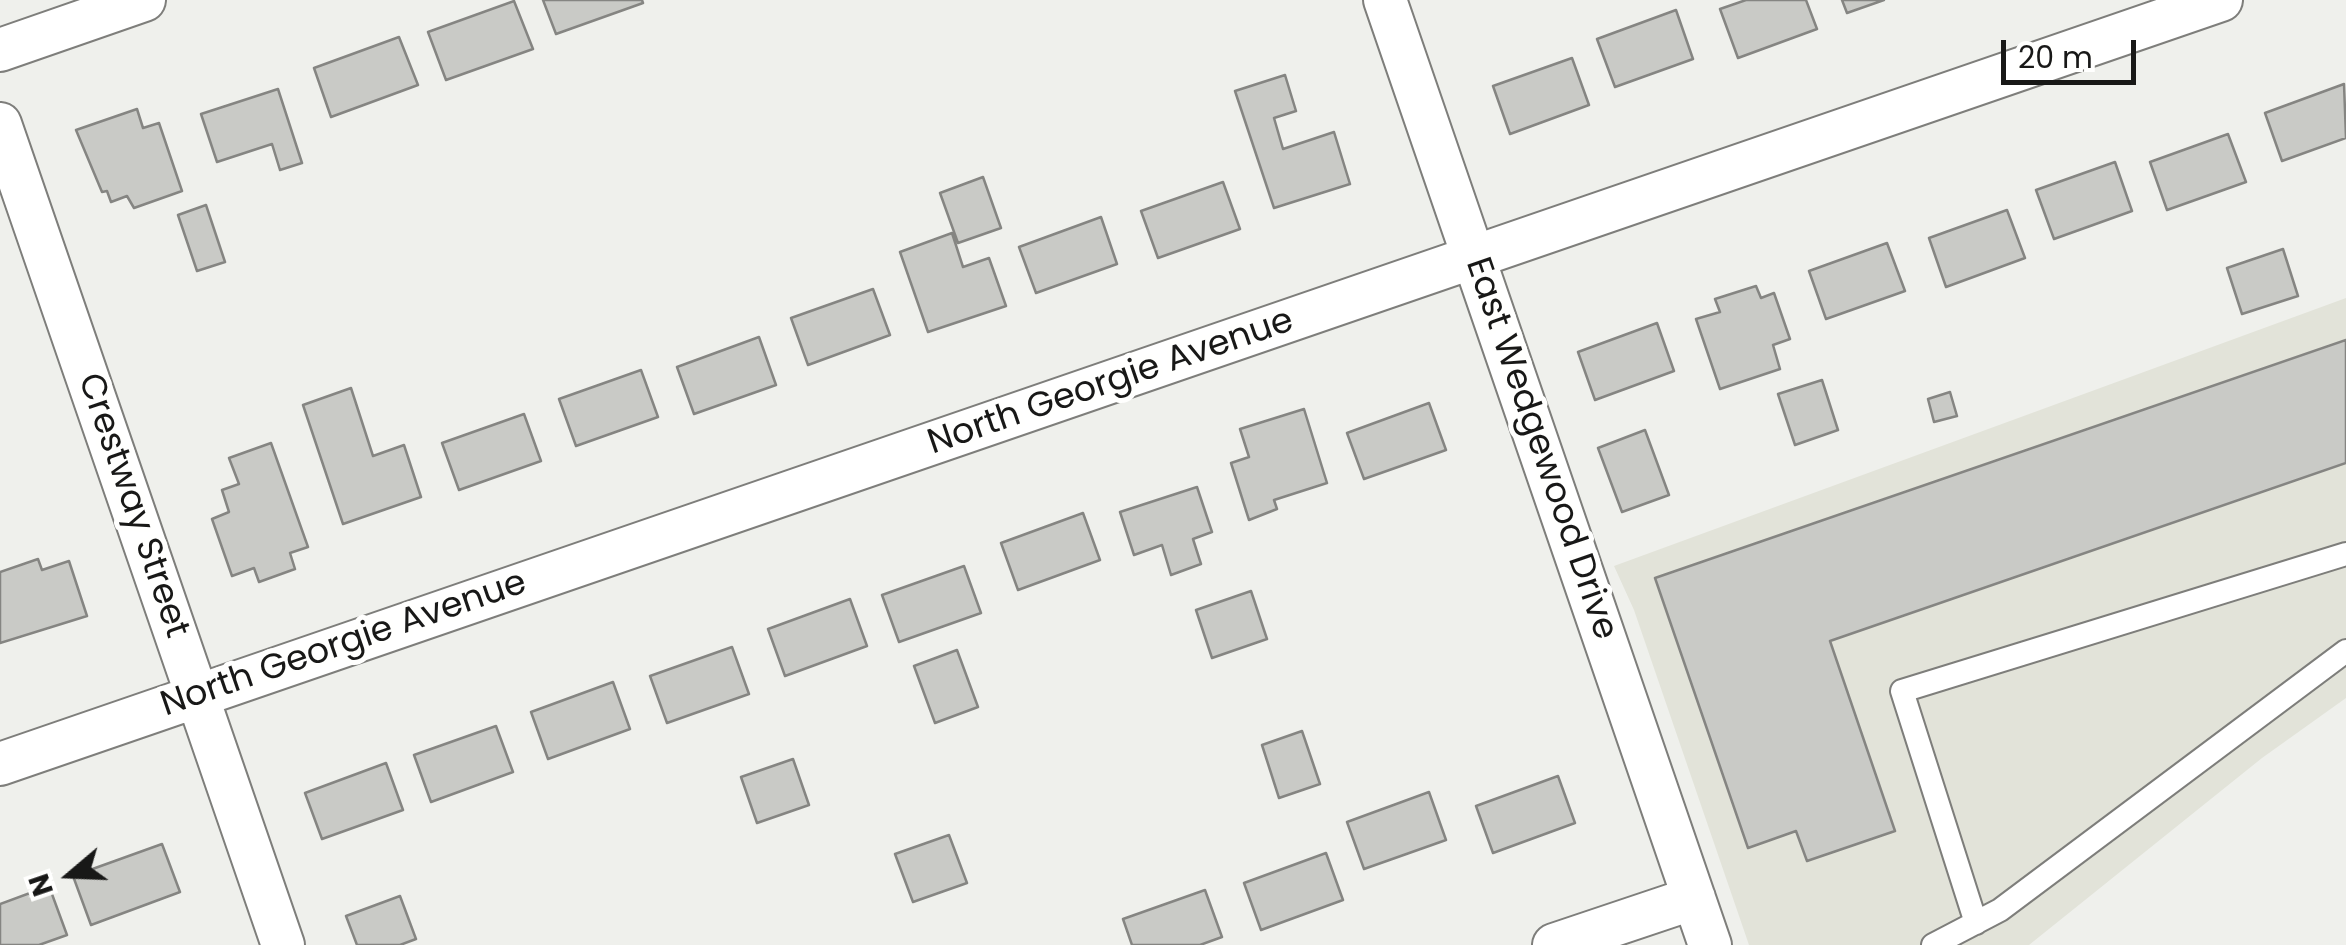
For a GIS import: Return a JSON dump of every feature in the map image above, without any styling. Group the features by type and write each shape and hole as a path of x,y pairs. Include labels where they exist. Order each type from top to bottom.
{"street":[{"path":"0,50 144,0"},
{"name":"East Wedgewood Drive","path":"1384,0 1710,945"},
{"name":"North Georgie Avenue","path":"0,764 2221,0"},
{"name":"Crestway Street","path":"0,124 284,945"},
{"path":"1554,945 1694,898"}],"lane":[{"path":"1976,923 1902,692 2346,554"},
{"path":"1934,945 2000,910 2346,651"}],"shaded area":[{"path":"2346,298 2346,698 2262,758 2029,945 1749,945 1634,610 1614,566"}],"building":[{"path":"543,0 642,0 643,3 556,34"},
{"path":"1746,0 1806,0 1817,29 1738,58 1720,9"},
{"path":"1842,0 1884,0 1847,13"},
{"path":"514,1 533,49 446,80 428,32"},
{"path":"1676,10 1693,59 1615,87 1597,39"},
{"path":"399,37 418,85 331,117 314,68"},
{"path":"1572,58 1589,105 1510,134 1493,86"},
{"path":"1285,75 1296,111 1274,118 1283,149 1334,132 1350,184 1274,208 1235,91"},
{"path":"2344,84 2346,138 2282,161 2265,113"},
{"path":"278,89 302,163 280,170 272,144 217,162 201,114"},
{"path":"137,109 143,128 159,123 182,191 134,208 127,196 111,202 107,191 102,192 76,130"},
{"path":"2228,134 2246,182 2167,210 2150,162"},
{"path":"2115,162 2132,211 2054,239 2036,190"},
{"path":"983,177 1001,228 958,243 940,193"},
{"path":"1223,182 1240,229 1158,258 1141,211"},
{"path":"206,205 225,262 197,271 178,215"},
{"path":"2007,210 2025,258 1946,287 1929,238"},
{"path":"1101,217 1117,264 1036,293 1019,247"},
{"path":"952,233 963,267 989,258 1006,306 928,332 900,252"},
{"path":"1887,243 1905,291 1826,319 1809,271"},
{"path":"2283,249 2298,296 2242,314 2227,268"},
{"path":"1756,286 1761,298 1774,293 1790,339 1773,345 1780,369 1720,389 1696,319 1720,312 1715,299"},
{"path":"873,289 890,335 808,365 791,318"},
{"path":"1657,323 1674,371 1595,400 1578,352"},
{"path":"759,337 776,385 694,414 677,367"},
{"path":"2346,340 2346,463 1830,641 1895,831 1807,861 1796,831 1748,848 1655,578"},
{"path":"641,370 658,417 576,446 559,399"},
{"path":"1822,380 1838,430 1795,445 1778,394"},
{"path":"351,388 373,456 404,445 421,497 343,524 303,405"},
{"path":"1950,392 1957,416 1934,422 1928,399"},
{"path":"1429,403 1446,450 1364,479 1347,433"},
{"path":"1304,409 1327,483 1274,500 1277,509 1249,520 1231,463 1249,457 1240,429"},
{"path":"524,414 541,461 459,490 442,443"},
{"path":"1645,430 1669,495 1622,512 1598,448"},
{"path":"271,443 308,547 290,553 295,569 259,582 254,568 232,576 212,519 229,512 222,490 239,484 229,458"},
{"path":"1197,487 1212,532 1193,539 1201,564 1171,575 1162,545 1134,555 1120,512"},
{"path":"1083,513 1100,560 1018,590 1001,543"},
{"path":"38,559 42,570 69,561 87,616 0,643 0,572"},
{"path":"964,566 981,613 899,642 882,595"},
{"path":"1251,591 1267,639 1212,658 1196,610"},
{"path":"850,599 867,646 785,676 768,629"},
{"path":"732,647 749,694 667,723 650,676"},
{"path":"957,650 978,707 935,723 914,666"},
{"path":"613,682 630,729 548,759 531,712"},
{"path":"496,726 513,772 431,802 414,755"},
{"path":"1302,731 1320,784 1279,798 1262,745"},
{"path":"793,759 809,805 757,823 741,777"},
{"path":"386,763 403,810 322,839 305,793"},
{"path":"1558,776 1575,823 1493,853 1476,806"},
{"path":"1429,792 1446,840 1364,869 1347,822"},
{"path":"949,835 967,883 913,902 895,854"},
{"path":"162,844 180,892 91,925 73,876"},
{"path":"1326,853 1343,900 1261,930 1244,883"},
{"path":"49,886 67,935 39,945 0,945 0,904"},
{"path":"1205,890 1222,937 1200,945 1132,945 1123,919"},
{"path":"400,896 416,939 400,945 357,945 346,916"}]}
